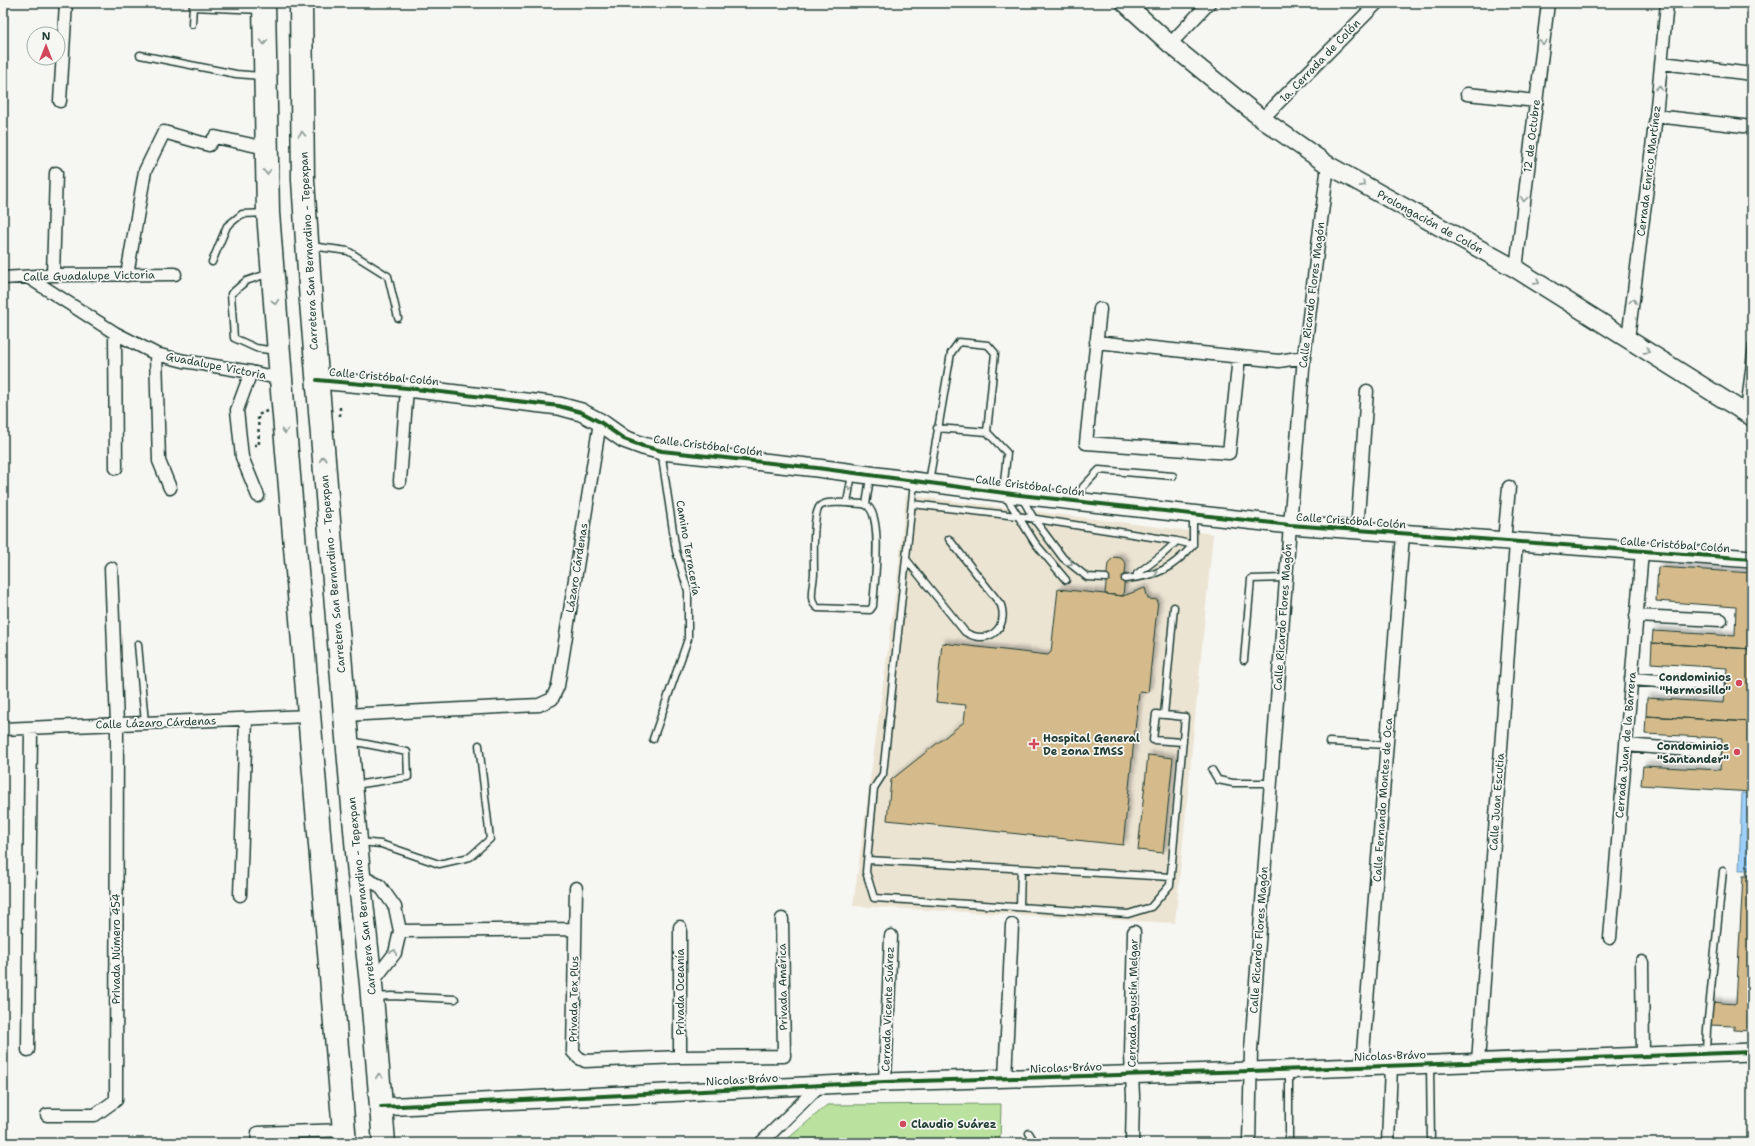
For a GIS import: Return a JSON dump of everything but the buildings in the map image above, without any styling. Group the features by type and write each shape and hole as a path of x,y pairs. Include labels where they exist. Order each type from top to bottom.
{"highway":[{"name":"Carretera San Bernardino - Tepexpan","path":"301,3 303,180 307,246 347,740 359,875 372,991 384,1143"},
{"path":"264,6 268,213 345,1136"}],"street":[{"path":"60,101 66,3"},
{"name":"Prolongación de Colón","path":"1125,3 1170,44 1262,119 1328,165 1516,269 1748,415"},
{"path":"1170,44 1209,3"},
{"name":"1a. Cerrada de Colón","path":"1262,119 1377,3"},
{"name":"12 de Octubre","path":"1516,269 1548,3"},
{"name":"Cerrada Enrico Martínez","path":"1628,339 1656,116 1667,3"},
{"path":"1662,63 1752,74"},
{"path":"1467,94 1537,101"},
{"path":"1656,116 1752,127"},
{"path":"127,275 145,171 164,132 209,146 215,137 266,148"},
{"name":"Calle Ricardo Flores Magón","path":"1249,1143 1252,1071 1251,1050 1290,525 1304,357 1328,165"},
{"path":"53,275 56,173"},
{"name":"Calle Guadalupe Victoria","path":"3,278 53,275 175,274"},
{"name":"Guadalupe Victoria","path":"28,277 115,333 156,354 184,362 251,372 281,379"},
{"path":"1100,309 1086,443 1229,453 1239,357"},
{"path":"115,333 116,468"},
{"path":"1096,342 1279,360 1304,357"},
{"path":"156,354 159,461 170,488"},
{"path":"251,372 237,410 242,458 258,496"},
{"name":"Calle Cristóbal Colón","path":"317,380 407,388 559,406 581,412 600,422 624,439 662,451 870,475 1079,502 1290,525 1752,559"},
{"path":"400,481 407,388"},
{"path":"1357,531 1367,391"},
{"name":"Lázaro Cárdenas","path":"345,715 539,705 552,699 558,686 600,422"},
{"name":"Calle Juan Escutia","path":"1478,1062 1510,542 1509,487"},
{"name":"Calle Fernando Montes de Oca","path":"1362,1066 1403,534"},
{"name":"Cerrada Juan de la Barrera","path":"1610,938 1642,551"},
{"path":"111,568 117,724"},
{"path":"1636,616 1721,620"},
{"path":"1631,679 1718,685"},
{"name":"Calle Lázaro Cárdenas","path":"3,729 310,716"},
{"path":"240,895 246,719"},
{"name":"Privada Número 454","path":"47,1115 96,1115 116,1100 117,724"},
{"path":"28,1050 31,728"},
{"path":"1626,745 1715,752"},
{"path":"359,875 380,886 396,907 400,931 395,953 372,991"},
{"path":"400,931 574,929 576,888"},
{"name":"Privada América","path":"782,919 784,1056"},
{"path":"1005,1079 1012,925"},
{"name":"Privada Oceanía","path":"680,927 680,1057"},
{"name":"Privada Tex Plus","path":"574,929 573,1052 585,1061 680,1057 784,1056"},
{"name":"Cerrada Agustín Melgar","path":"1132,1143 1133,1096 1131,1055 1134,932"},
{"name":"Cerrada Vicente Suárez","path":"885,1082 891,936"},
{"path":"1642,962 1643,1056"},
{"name":"Nicolas Brávo","path":"381,1107 885,1082 1252,1071 1752,1052"},
{"path":"1388,1143 1391,1065"},
{"path":"761,1143 820,1085"},
{"path":"257,1143 258,1133 345,1136"}],"lane":[{"path":"192,24 193,5 264,6"},
{"path":"140,55 236,74 265,76"},
{"path":"212,262 227,226 242,214 268,213"},
{"path":"307,246 348,251 388,276 398,318"},
{"path":"273,271 246,281 231,294 234,338 256,348 279,352"},
{"path":"987,432 995,354 988,346 959,342 951,353 938,428 922,482 912,504 882,774 874,788 866,872 874,898 1128,914 1151,907 1170,885 1186,717 1156,714 1153,740 1183,742"},
{"path":"1748,415 1752,344"},
{"path":"938,428 987,432 1007,453 1003,492 1035,543 1066,580"},
{"name":"Camino Terracería","path":"653,739 688,639 688,591 676,551 662,451"},
{"path":"1079,502 1083,487 1099,470 1173,476"},
{"path":"847,503 852,473"},
{"path":"866,505 870,475"},
{"path":"1020,495 1034,519 1063,558 1087,577 1106,578"},
{"path":"847,503 866,505 872,510 878,538 873,606 870,610 865,611 818,608 812,601 814,538 817,511 821,506 827,504 847,503"},
{"path":"912,504 1017,516 1177,541 1193,545"},
{"path":"1126,579 1142,577 1163,571 1180,559 1193,545 1193,515"},
{"path":"906,559 965,632 976,637 988,636 1002,624 1003,611 1001,605 948,539"},
{"path":"1137,574 1177,541"},
{"path":"1244,660 1251,579 1286,578"},
{"path":"1164,715 1174,607"},
{"path":"138,644 145,723"},
{"path":"347,740 407,752 408,777 351,786"},
{"path":"1329,742 1387,745"},
{"path":"356,842 381,844 439,864 470,857 490,839 479,745"},
{"path":"1212,770 1218,780 1233,783 1271,783"},
{"path":"868,860 1170,877"},
{"path":"1020,907 1021,869"},
{"path":"1706,1053 1707,1029 1723,871"},
{"path":"372,991 392,996 456,999"},
{"path":"1430,1064 1430,1143"},
{"path":"1289,1069 1289,1143"},
{"path":"1029,1133 1035,1143"}],"path":[{"path":"251,438 252,445 259,445 258,415 283,404"}],"shaded area":[{"name":"Hospital General De zona IMSS","path":"906,495 1213,534 1175,923 853,906 897,582"}],"green space":[{"name":"Claudio Suárez","path":"1001,1104 1000,1143 783,1143 827,1105"}],"water":[{"path":"1742,793 1752,794 1752,870 1739,870"}],"cycle path":[{"path":"317,380 407,388 559,406 581,412 600,422 624,439 662,451 817,468 1020,495 1290,525 1752,559"},
{"path":"381,1107 885,1082 1251,1071 1752,1052"}],"place":[{"name":"Condominios \"Hermosillo\"","path":"1739,683"},
{"name":"Hospital General De zona IMSS","path":"1034,744"},
{"name":"Condominios \"Santander\"","path":"1737,752"},
{"name":"Claudio Suárez","path":"903,1124"}]}
